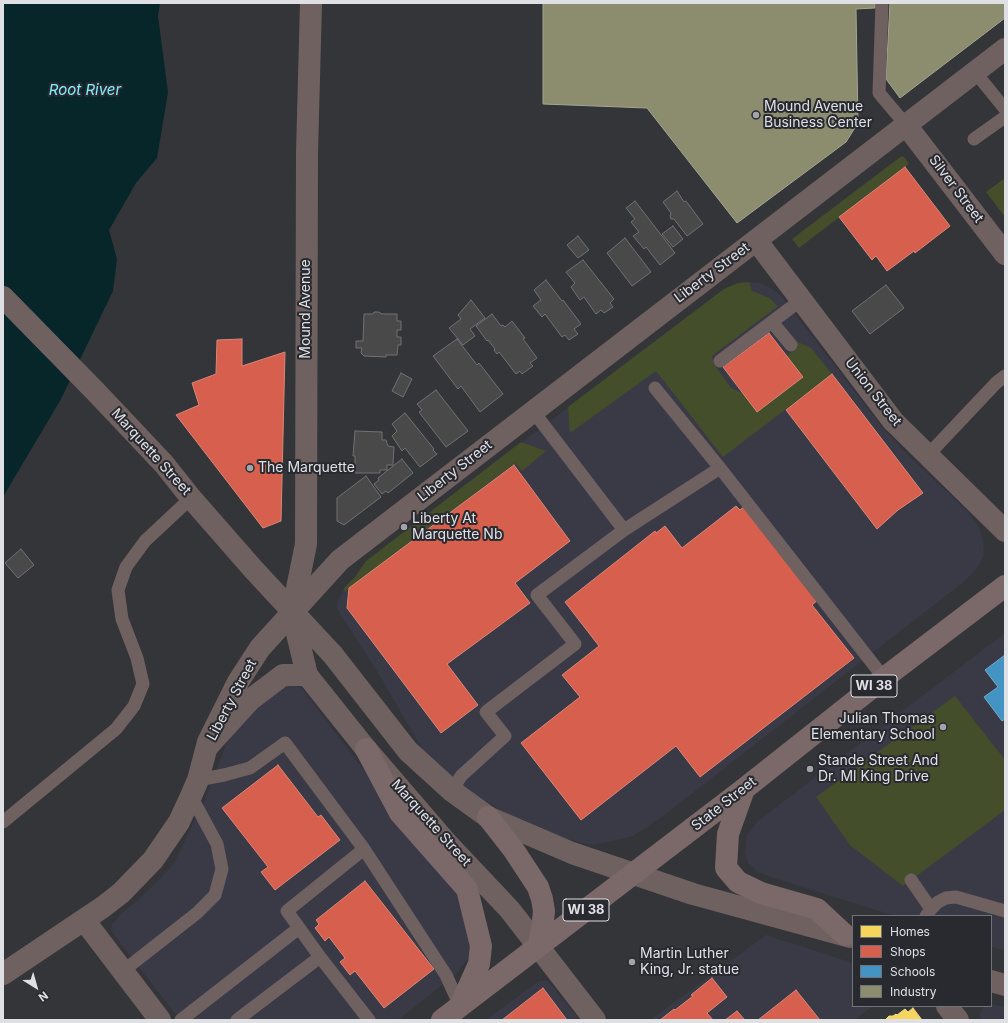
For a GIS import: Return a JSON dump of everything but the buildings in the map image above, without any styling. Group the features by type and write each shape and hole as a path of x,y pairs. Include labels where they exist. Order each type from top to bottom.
{"main road":[{"name":"State Street","path":"442,1020 744,789 884,678 1005,586"},
{"path":"366,749 400,813 467,889 481,946 479,964 460,1006"},
{"path":"744,789 728,834 726,868 738,882 755,890 817,909 849,936"},
{"path":"488,817 513,849 538,887 544,911 544,921 538,947"}],"street":[{"name":"Mound Avenue","path":"292,613 306,544 307,153 310,3"},
{"name":"Liberty Street","path":"3,974 84,920 121,893 153,860 179,822 194,788 208,746 242,676 260,648 340,560 533,410 1005,49"},
{"name":"Silver Street","path":"906,125 1005,254"},
{"name":"Union Street","path":"756,240 893,421 1005,530"},
{"name":"Marquette Street","path":"3,297 164,464 191,498 292,613 333,655 408,751 452,791 488,817 572,853 693,894 849,936"},
{"name":"Marquette Street","path":"292,613 307,675 366,749 445,841 510,910 595,1020"},
{"path":"208,746 250,700 283,675 307,675"},
{"path":"84,920 160,1020"},
{"path":"992,981 1005,985"},
{"path":"948,1007 958,1020"}],"lane":[{"path":"882,3 879,93 906,125"},
{"path":"975,72 1005,109"},
{"path":"974,139 1005,117"},
{"path":"720,362 801,300"},
{"path":"772,322 791,346"},
{"path":"928,456 996,383 1005,376"},
{"path":"654,388 720,468 884,678"},
{"path":"533,410 624,530"},
{"path":"452,791 461,776 505,736 486,712 575,644 537,595 624,530 720,468"},
{"path":"3,822 116,729 134,706 143,684 137,658 122,619 118,590 126,567 145,541 191,498"},
{"path":"123,971 197,913 215,895 222,869 217,844 194,788 224,775 250,768 285,743 364,849 446,975 460,1006"},
{"path":"364,849 287,911 368,1020"},
{"path":"911,880 928,912 938,902 946,898 956,896 1005,911"},
{"path":"180,1020 299,928"},
{"path":"237,1020 320,957"}],"shaded area":[{"path":"738,283 760,283 771,288 782,297 881,426 904,451 968,512 979,527 983,541 984,555 978,567 966,580 658,820 633,836 613,841 591,845 563,838 513,818 472,793 441,769 424,752 374,666 342,617 337,608 338,601 344,588 355,577 366,561 724,289"},
{"name":"Julian Thomas Elementary School","path":"1005,633 1005,951 992,947 992,915 892,915 758,872 748,863 745,852 747,835 758,821"},
{"path":"289,683 304,691 363,769 390,811 459,886 473,934 469,957 456,974 398,1020 180,1020 114,935 111,929 112,924 159,880 174,863 204,802 234,726"},
{"path":"766,935 852,963 852,1007 872,1007 855,1020 650,1020"},
{"path":"539,981 547,981 580,1020 486,1020"},
{"path":"992,1004 1005,1007 1005,1020 982,1020 980,1016 981,1010 984,1007 992,1007"}],"green space":[{"path":"903,156 909,164 799,248 792,239"},
{"path":"1005,178 1005,217 986,192"},
{"path":"749,282 752,291 769,298 778,306 712,356 714,364 731,388 743,393 786,356 798,348 796,341 811,348 832,374 723,457 656,371 570,433 568,407 724,289 738,283"},
{"path":"521,442 546,451 522,471 515,463 345,592 344,588 355,577 366,561"},
{"path":"955,696 1005,760 1005,810 903,886 850,845 816,797"}],"water":[{"name":"Root River","path":"3,3 160,3 158,16 168,92 157,158 136,183 109,230 117,259 113,291 61,399 3,497"}],"place":[{"name":"Mound Avenue Business Center","path":"756,115"},
{"name":"The Marquette","path":"250,468"},
{"name":"Liberty At Marquette Nb","path":"404,527"},
{"name":"Julian Thomas Elementary School","path":"943,727"},
{"name":"Stande Street And Dr. Ml King Drive","path":"810,769"},
{"name":"Martin Luther King, Jr. statue","path":"632,962"}]}
